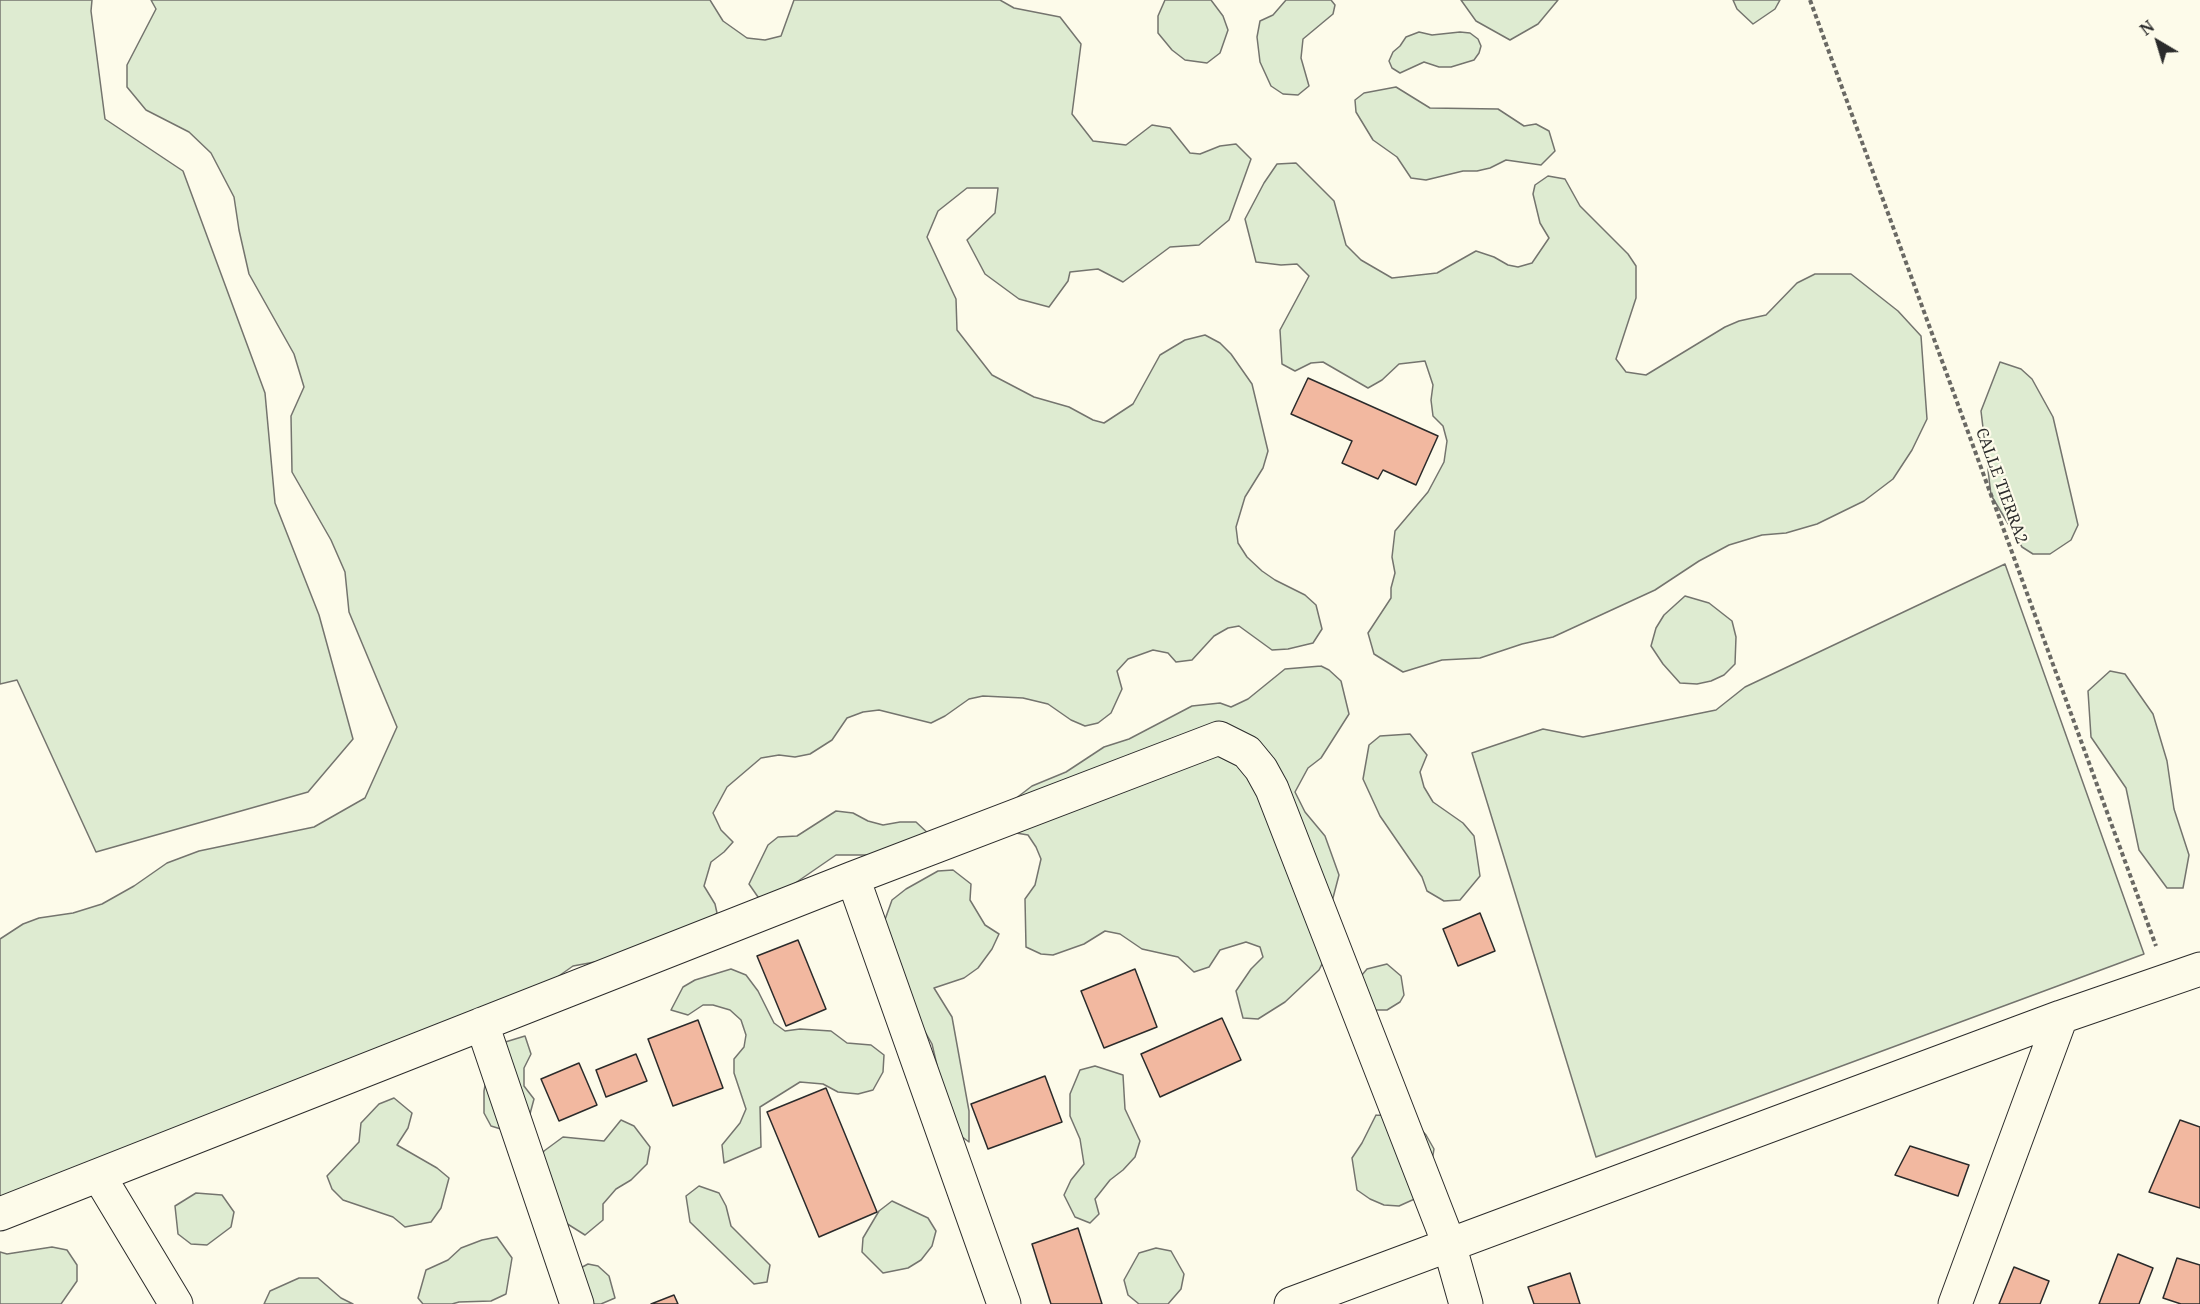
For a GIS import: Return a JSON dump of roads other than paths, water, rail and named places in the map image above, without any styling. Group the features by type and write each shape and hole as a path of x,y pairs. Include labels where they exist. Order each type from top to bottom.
{"street":[{"path":"0,1214 853,878 1220,738 1247,752 1261,769 1272,789 1449,1244 1466,1304"},
{"path":"853,878 1004,1304"},
{"path":"1291,1304 2061,1017 2200,969"},
{"path":"1955,1304 2061,1017"},
{"path":"482,1024 577,1304"},
{"path":"99,1176 176,1304"}]}
